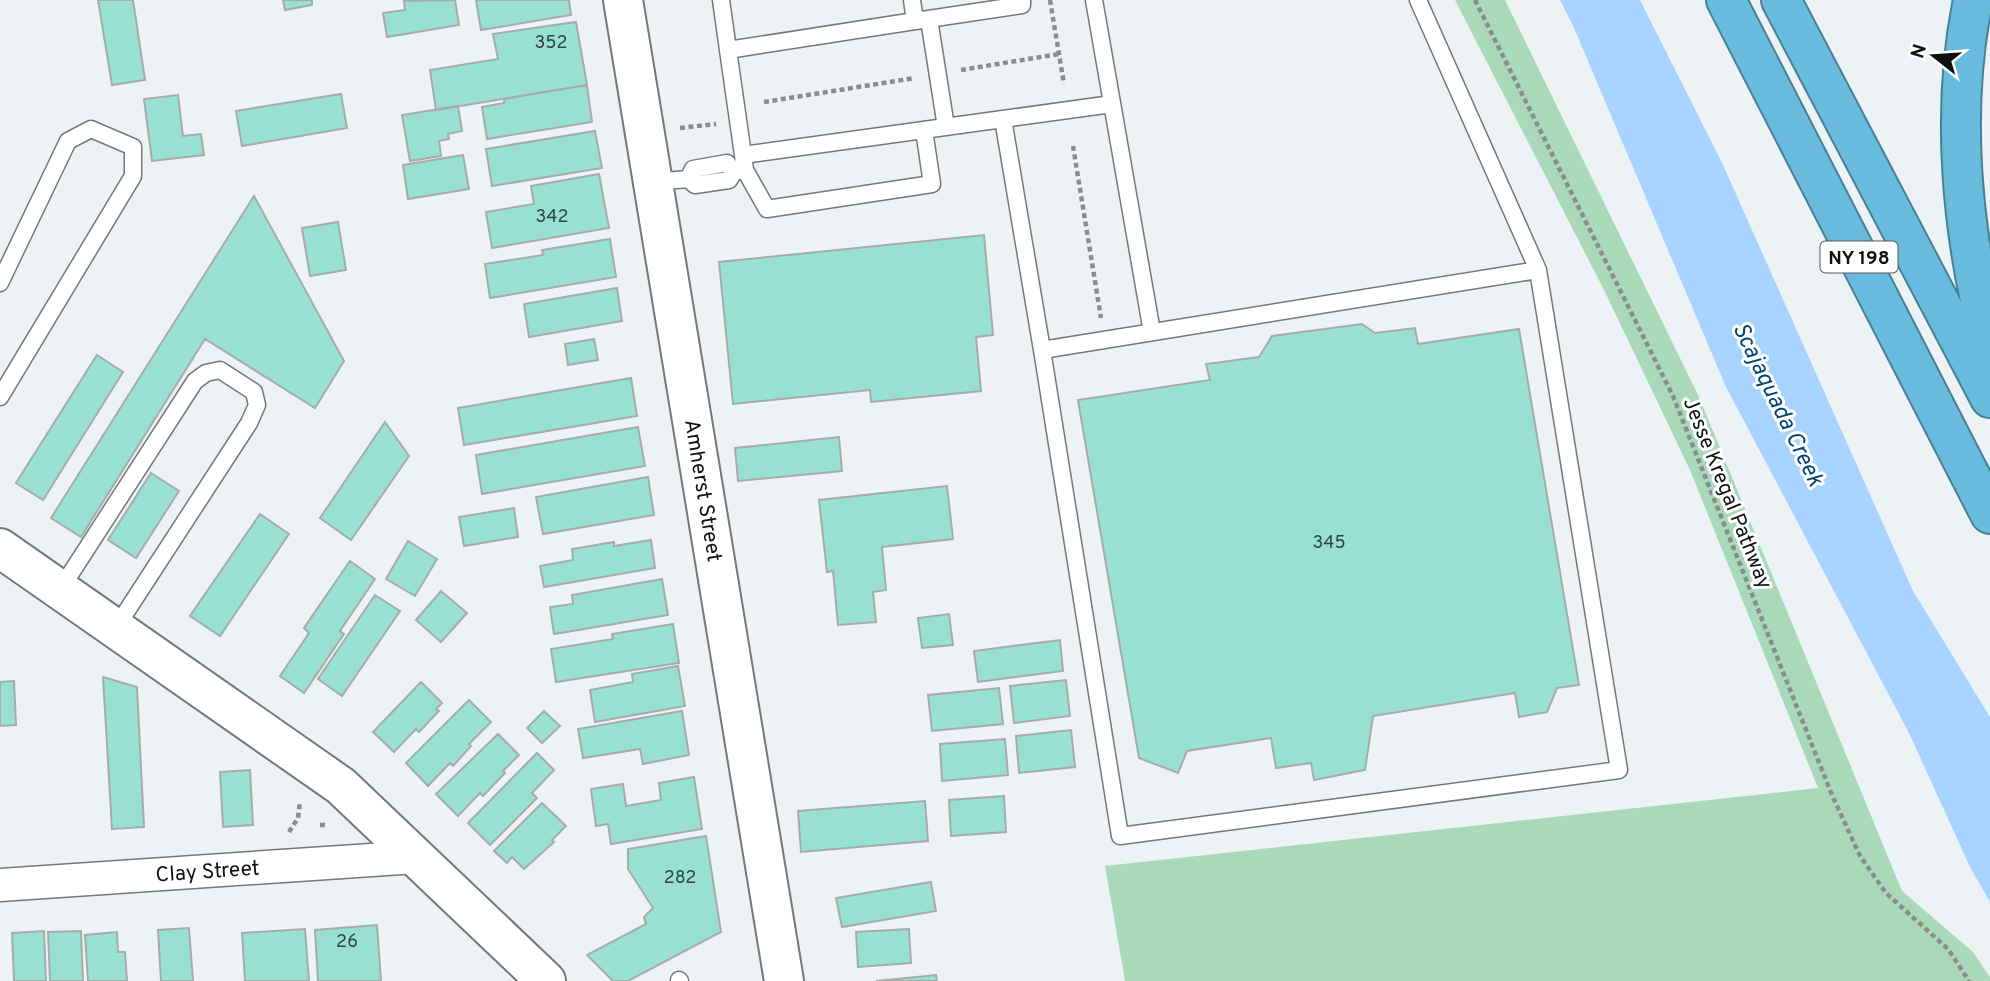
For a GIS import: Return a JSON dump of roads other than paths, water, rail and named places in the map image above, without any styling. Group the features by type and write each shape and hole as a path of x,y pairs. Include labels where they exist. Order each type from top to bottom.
{"highway":[{"name":"NY 198","path":"1726,0 1990,514"},
{"name":"NY 198","path":"1781,0 1990,398"},
{"path":"1973,0 1963,70 1961,128 1964,187 1973,257 1990,343"}],"street":[{"name":"Amherst Street","path":"623,0 671,180 784,981"},
{"path":"0,548 341,786 546,981"},
{"name":"Clay Street","path":"0,885 416,858"}],"lane":[{"path":"721,0 741,166 767,209 932,184 924,130"},
{"path":"912,0 922,20 946,127"},
{"path":"728,50 1022,5 1021,0"},
{"path":"1094,0 1152,332"},
{"path":"1003,119 1120,836 1619,770 1538,270 1418,0"},
{"path":"671,180 695,186 729,180 741,166 924,130 1112,103"},
{"path":"0,283 68,141 91,129 133,147 133,176 0,397"},
{"path":"1042,350 1538,270"},
{"path":"60,590 195,381 206,373 220,370 254,392 257,405 249,424 115,629"}],"water":[{"name":"Scajaquada Creek","path":"1560,0 1640,0 1723,165 1913,591 1990,717 1990,902 1970,867 1909,733 1726,387"}]}
